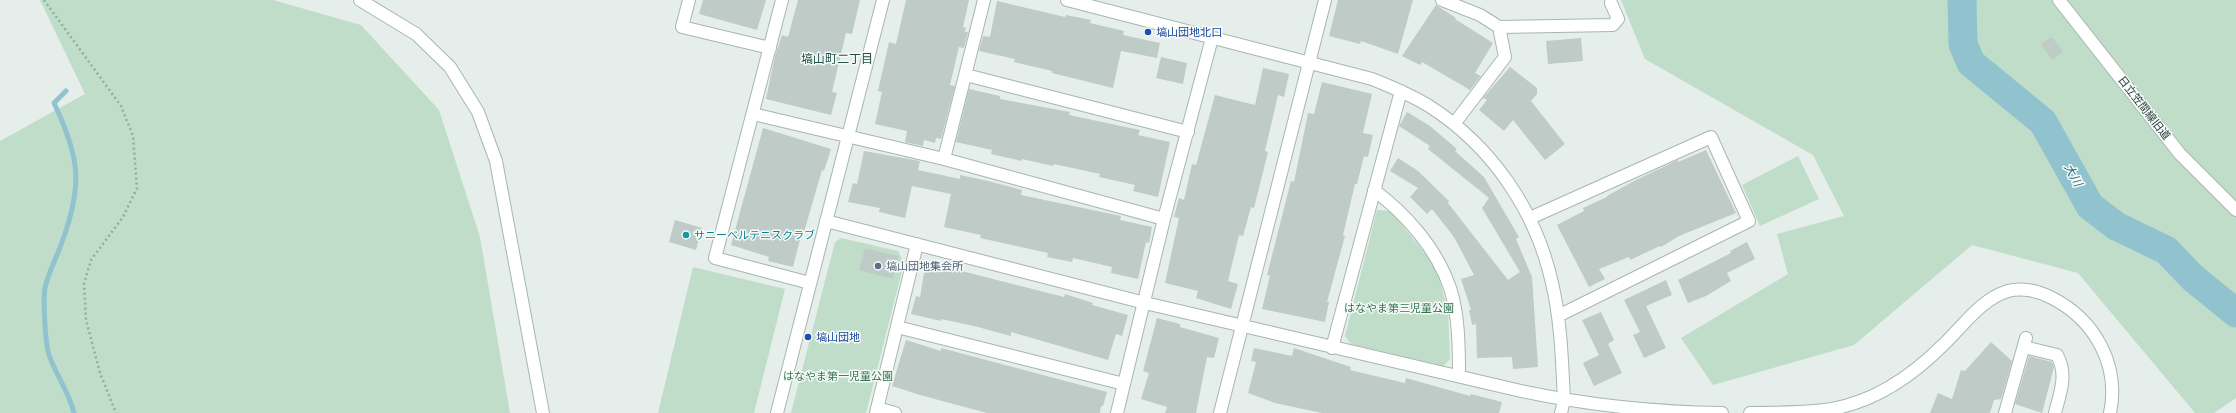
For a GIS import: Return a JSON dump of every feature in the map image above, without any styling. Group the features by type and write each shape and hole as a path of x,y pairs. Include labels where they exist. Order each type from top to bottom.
{"street":[{"path":"360,0 416,34 450,68 478,112 496,161 543,413"},
{"path":"689,0 682,27 770,48"},
{"path":"782,0 715,258 810,283"},
{"path":"777,413 883,0"},
{"path":"944,160 984,0"},
{"path":"1067,0 1083,2 1212,38 1372,79 1401,91 1429,106 1454,124 1493,164 1512,188 1530,218 1544,250 1558,316 1564,400 1561,413"},
{"path":"1224,412 1241,325 1325,0"},
{"path":"1442,0 1480,15 1498,27 1613,25 1618,19 1612,3"},
{"name":"日立笠間線旧道","path":"2059,0 2180,154 2236,210"},
{"path":"1454,124 1505,57 1498,27"},
{"path":"1117,413 1145,303 1164,219 1212,38"},
{"path":"966,75 1188,132"},
{"path":"1332,348 1401,91"},
{"path":"753,114 944,160 1164,219"},
{"path":"1530,218 1712,137 1748,221 1558,316"},
{"path":"1374,190 1398,208 1435,255 1450,289 1459,343 1459,376"},
{"path":"826,221 1145,303 1332,348 1564,400 1654,411 1722,413"},
{"path":"895,413 876,411 917,244"},
{"path":"1750,413 1837,411 1902,380 1919,368 1981,307 1994,297 2009,291 2026,289 2044,294 2062,303 2082,318 2097,336 2106,355 2111,377 2110,413"},
{"path":"897,327 1124,384"},
{"path":"2005,413 2025,343 2057,355 2061,362 2064,378 2055,413"}],"path":[{"path":"44,0 121,106 133,136 137,188 123,217 91,260 84,284 88,328 100,373 116,413"}],"green space":[{"path":"40,0 273,0 361,25 439,110 480,237 510,413 0,413 0,141 85,94"},
{"path":"1621,0 2236,0 2236,398 2214,413 2195,413 2078,273 1972,245 1854,345 1713,385 1681,338 1788,274 1777,234 1844,216 1813,155 1645,59"},
{"path":"1798,156 1819,199 1760,226 1742,185"},
{"name":"はなやま第三児童公園","path":"1377,210 1391,211 1436,267 1448,311 1450,359 1444,366 1351,344 1345,336"},
{"name":"はなやま第一児童公園","path":"841,238 898,251 904,263 866,413 791,413 835,242"},
{"path":"693,267 785,289 754,413 658,413"}],"building":[{"path":"703,0 766,0 757,30 699,14"},
{"path":"798,0 860,0 852,34 846,33 832,92 837,93 831,115 766,99 775,56 782,35 788,37"},
{"path":"906,0 969,0 963,27 966,28 965,32 968,32 964,48 959,47 950,85 955,86 941,139 936,138 935,143 924,140 923,146 905,142 907,131 875,124 882,92 878,91 889,42 896,44"},
{"path":"1338,0 1413,0 1398,54 1361,41 1360,44 1329,36"},
{"path":"997,1 1065,17 1066,15 1091,20 1090,23 1124,31 1123,35 1160,43 1157,58 1121,51 1113,88 1014,62 1015,59 979,51 983,36 990,37"},
{"path":"1436,5 1493,43 1475,73 1481,76 1470,90 1422,62 1420,65 1402,56"},
{"path":"2052,37 2063,52 2052,60 2041,44"},
{"path":"1581,38 1583,61 1548,64 1546,41"},
{"path":"1161,57 1187,63 1183,84 1156,78"},
{"path":"1510,67 1537,88 1537,94 1531,101 1565,144 1545,160 1513,120 1504,131 1479,110 1487,100 1483,98"},
{"path":"1263,68 1289,74 1284,97 1278,95 1265,151 1268,152 1254,208 1251,207 1243,236 1239,235 1228,281 1238,284 1231,309 1196,298 1198,291 1165,283 1179,218 1174,217 1179,198 1184,200 1192,164 1196,165 1215,95 1255,105"},
{"path":"1322,82 1372,94 1363,133 1373,135 1368,157 1364,156 1357,184 1355,184 1343,235 1345,236 1327,302 1329,302 1325,322 1262,309 1270,276 1267,275 1291,181 1294,182 1308,113 1314,114"},
{"path":"969,89 1000,96 1000,99 1070,112 1069,115 1140,130 1138,135 1170,142 1158,197 1133,191 1135,185 1099,177 1100,174 1054,164 1053,166 1022,159 1022,161 991,154 992,150 956,142"},
{"path":"1407,112 1430,126 1457,149 1455,151 1484,177 1519,237 1516,239 1532,277 1538,367 1513,369 1512,357 1477,358 1476,324 1472,325 1469,310 1471,310 1461,279 1474,275 1454,237 1432,209 1427,214 1410,197 1418,188 1390,171 1398,158 1418,171 1449,201 1448,203 1508,280 1520,272 1482,208 1489,198 1428,149 1430,146 1399,126"},
{"path":"763,128 831,149 824,171 822,170 804,232 802,232 793,267 768,261 769,257 731,245"},
{"path":"1706,150 1736,213 1679,236 1661,247 1660,246 1630,260 1629,257 1599,269 1605,279 1589,287 1557,225 1584,211 1583,208 1607,197 1636,180 1678,160 1678,162"},
{"path":"864,151 920,161 918,170 960,179 960,175 988,181 1022,190 1021,195 1121,216 1120,220 1152,227 1149,243 1146,242 1138,279 1111,273 1112,267 1073,258 1072,262 1047,257 1048,253 980,238 981,235 944,227 951,194 912,186 905,218 879,212 880,208 848,202 853,183 857,184"},
{"name":"サニーベルテニスクラブ","path":"675,220 702,228 696,250 669,242"},
{"path":"1747,242 1755,259 1727,273 1731,281 1706,296 1688,303 1678,280 1731,253 1730,251"},
{"name":"塙山団地集会所","path":"865,248 898,256 893,279 859,270"},
{"path":"926,262 1064,297 1065,294 1093,303 1092,305 1128,315 1122,336 1116,334 1108,360 1011,332 1011,336 974,326 941,319 941,321 911,314 916,296 920,297"},
{"path":"1666,280 1672,295 1646,306 1666,348 1644,358 1633,335 1640,332 1624,300"},
{"path":"1601,312 1614,340 1608,344 1622,373 1594,386 1583,363 1599,355 1582,320"},
{"path":"1157,318 1180,324 1180,327 1219,338 1214,358 1207,357 1196,413 1165,413 1167,407 1141,399 1149,373 1143,371"},
{"path":"906,340 941,351 941,348 1107,392 1103,406 1101,406 1100,413 987,413 892,386"},
{"path":"1991,342 2012,361 2001,399 1994,400 1990,413 1930,413 1938,393 1952,399 1961,370 1965,371"},
{"path":"1254,348 1292,356 1294,348 1351,367 1350,370 1405,383 1406,378 1470,396 1471,394 1502,402 1499,413 1322,413 1275,403 1248,393 1256,362 1251,361"},
{"path":"2029,356 2052,362 2054,367 2042,413 2015,404"}],"waterway":[{"name":"大川","path":"1962,0 1963,44 1971,63 2043,122 2090,206 2116,226 2166,250 2193,278 2236,313"},
{"path":"66,91 54,103 63,122 69,140 76,172 76,187 69,222 46,282 44,311 46,341 49,355 69,398 74,413"}],"place":[{"name":"塙山団地北口","path":"1148,32"},
{"name":"サニーベルテニスクラブ","path":"686,235"},
{"name":"塙山団地集会所","path":"878,266"},
{"name":"塙山団地","path":"808,337"}],"district":[{"name":"塙山町二丁目","path":"837,59"}]}
